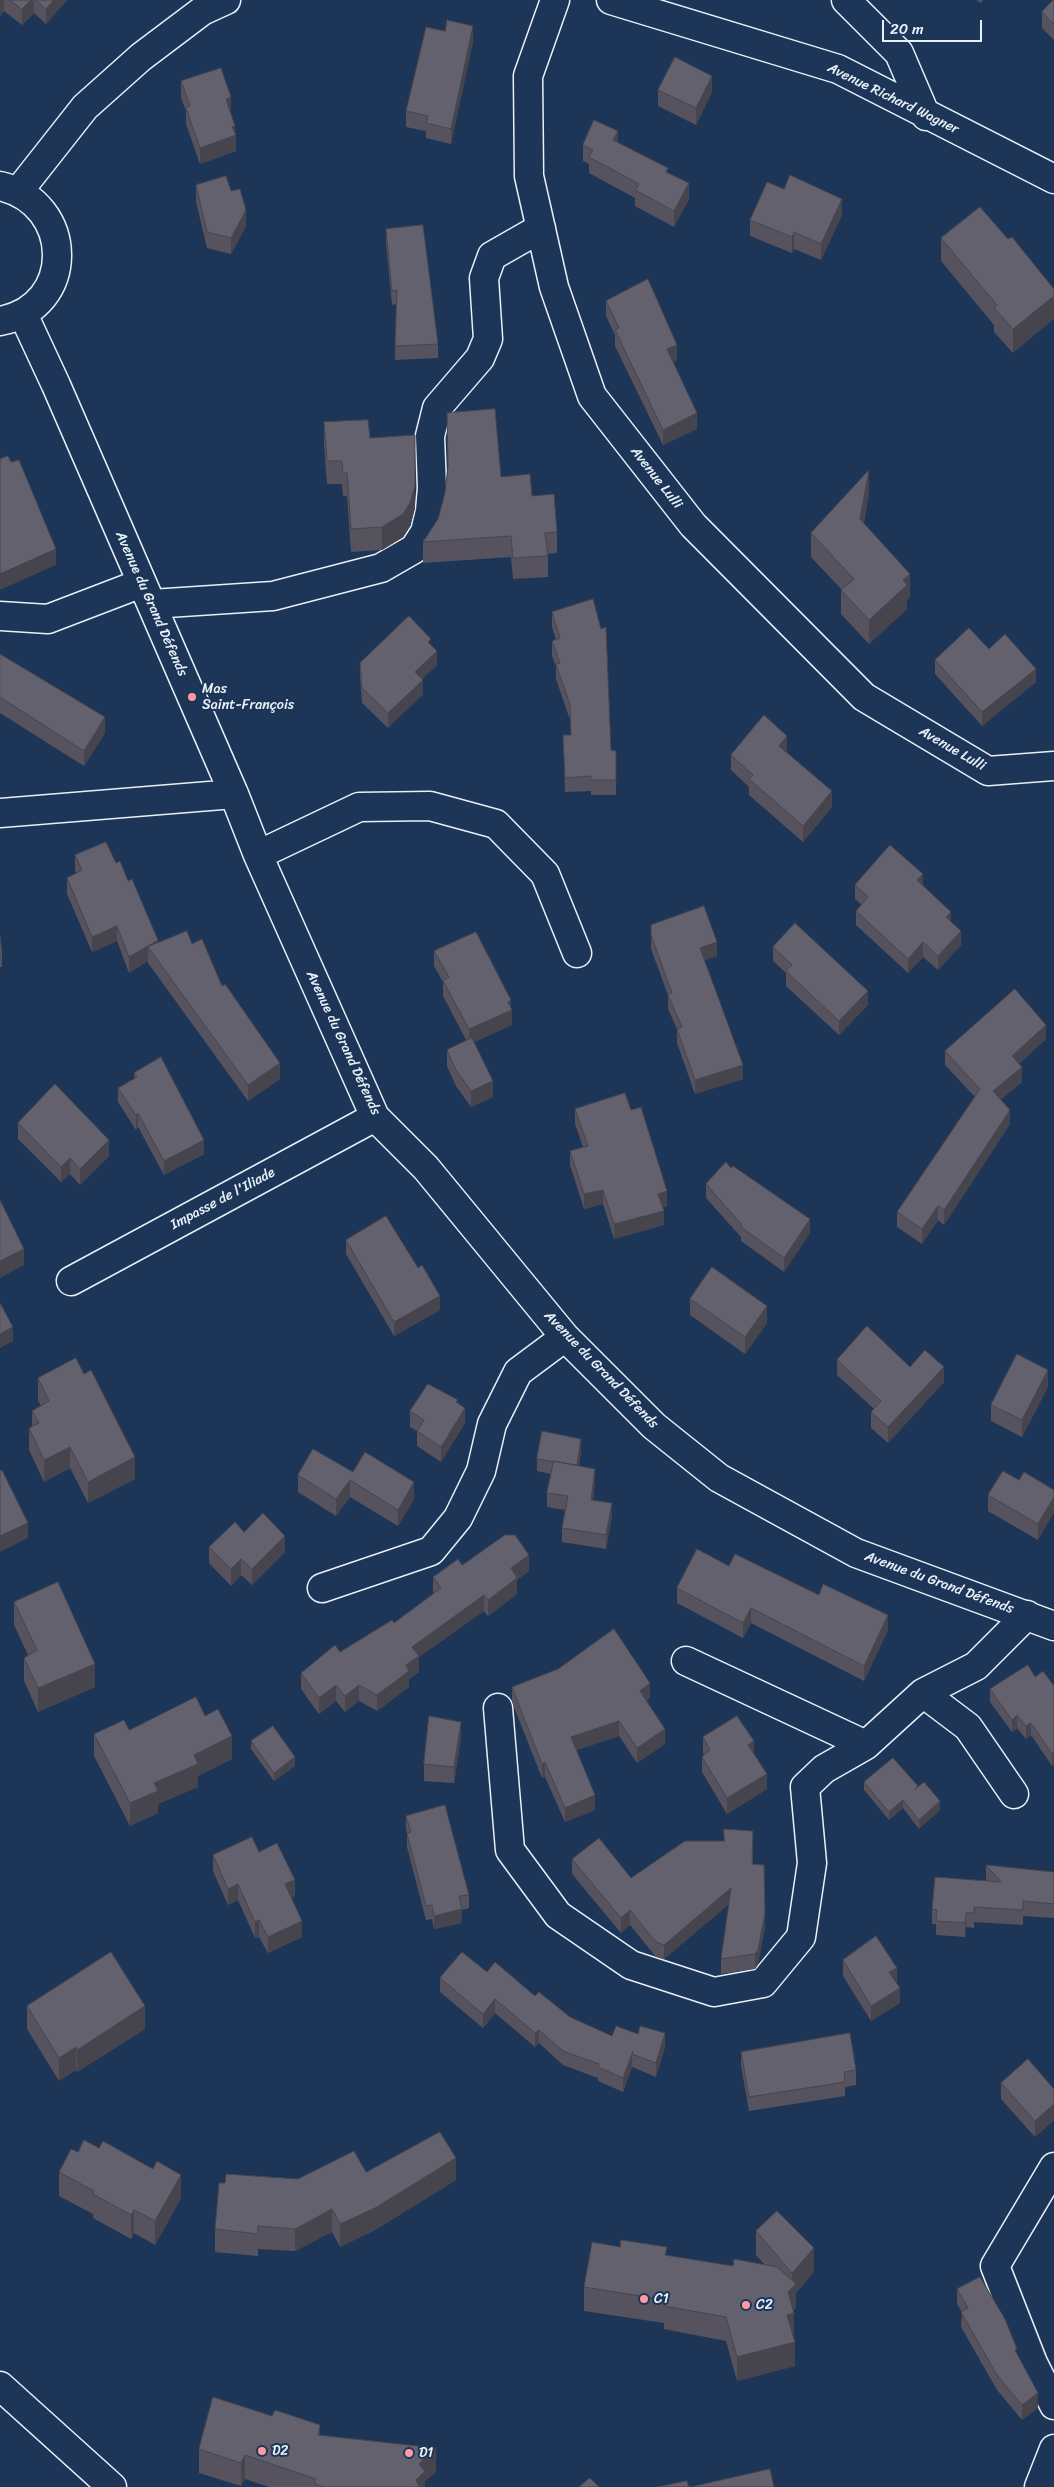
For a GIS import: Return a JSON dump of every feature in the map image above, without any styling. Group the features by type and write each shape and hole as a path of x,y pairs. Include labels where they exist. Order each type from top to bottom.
{"street":[{"path":"11,317 38,302 49,287 56,270 58,251 54,233 46,216 34,202 9,189 85,107 141,57 202,11 226,0"},
{"name":"Avenue Lulli","path":"555,0 528,76 529,176 554,287 592,396 693,525 864,697 988,771 1054,766"},
{"name":"Avenue Richard Wagner","path":"611,0 838,69 926,116 1054,179"},
{"path":"846,0 899,53 926,116"},
{"path":"0,616 48,619 147,593 273,596 381,568 414,549 425,532 430,511 432,488 430,436 438,408 480,358 488,339 484,278 492,256 541,228"},
{"name":"Avenue du Grand Défends","path":"11,317 147,593 234,794 258,855 375,1117 426,1168 565,1337 654,1426 718,1478 856,1553 1054,1626"},
{"path":"0,813 234,794"},
{"path":"258,855 359,806 430,806 496,824 545,874 578,954"},
{"name":"Impasse de l'Iliade","path":"71,1281 375,1117"},
{"path":"322,1588 431,1551 458,1518 481,1471 492,1424 518,1372 565,1337"},
{"path":"498,1708 510,1850 558,1915 631,1966 714,1992 763,1983 801,1937 812,1863 806,1787 824,1769 866,1745 923,1693 976,1666 1027,1615"},
{"path":"686,1661 866,1745"},
{"path":"923,1693 968,1727 1014,1794"},
{"path":"1054,2167 995,2266 1033,2362 1054,2405"},
{"path":"0,2386 112,2487"},
{"path":"1039,2487 1054,2449"}],"building":[{"path":"10,0 31,0 22,9"},
{"path":"36,0 54,0 46,9"},
{"path":"1054,0 1054,24 1042,12"},
{"path":"447,20 473,26 451,129 426,123 428,116 406,111 426,27 445,31"},
{"path":"675,57 712,76 696,108 658,90"},
{"path":"221,68 231,97 226,99 235,126 232,127 236,135 200,148 186,108 190,106 181,81"},
{"path":"594,120 618,131 613,140 668,168 666,172 689,183 674,211 635,190 639,184 589,157 593,150 583,145"},
{"path":"790,175 842,199 821,244 794,232 792,237 750,220 767,182 784,189"},
{"path":"226,176 231,191 240,189 246,210 231,238 207,232 196,185"},
{"path":"980,207 1008,239 1012,237 1054,289 1054,296 1013,329 994,308 997,305 941,238"},
{"path":"423,225 438,344 395,346 397,290 392,291 386,229"},
{"path":"648,279 677,345 667,349 697,413 663,430 615,330 619,328 606,301"},
{"path":"495,409 501,477 530,474 532,496 554,494 557,532 545,533 548,556 513,558 511,536 423,542 438,519 445,493 448,466 447,413"},
{"path":"368,420 370,438 415,435 415,486 410,503 403,514 382,527 351,529 347,473 343,473 342,461 327,461 324,422"},
{"path":"8,456 11,462 19,460 56,549 0,574 0,459"},
{"path":"869,470 860,519 910,574 903,580 907,585 869,620 841,590 854,579 811,533"},
{"path":"593,599 601,629 606,627 611,750 616,751 616,780 591,780 591,776 565,778 563,735 571,735 570,705 556,664 560,663 552,641 560,638 552,612"},
{"path":"409,616 431,639 428,642 437,651 415,672 423,680 388,713 362,688 360,663"},
{"path":"969,628 989,649 1005,634 1036,669 982,712 935,660"},
{"path":"0,654 105,717 84,751 0,697"},
{"path":"764,715 787,736 779,746 832,791 803,826 749,779 753,775 731,755"},
{"path":"106,842 116,863 120,861 128,881 132,879 158,940 129,957 117,926 92,937 67,878 82,870 75,855"},
{"path":"890,845 923,874 917,880 951,912 946,917 961,931 938,956 923,942 908,959 856,911 868,897 855,885"},
{"path":"704,906 717,942 700,948 743,1065 695,1080 677,1029 682,1027 668,995 672,993 651,935 651,925"},
{"path":"795,923 868,991 839,1021 786,971 792,965 773,947"},
{"path":"187,931 192,944 202,939 222,986 225,984 280,1063 248,1085 148,947"},
{"path":"476,932 511,1000 508,1002 512,1010 469,1029 443,981 449,977 434,951"},
{"path":"0,936 2,952 0,952"},
{"path":"1015,989 1046,1025 1012,1056 1022,1067 993,1091 1010,1110 944,1210 938,1206 922,1229 897,1212 980,1089 945,1051"},
{"path":"472,1038 493,1081 471,1091 456,1070 447,1050"},
{"path":"161,1057 204,1140 164,1161 138,1113 136,1115 118,1088 137,1077 134,1073"},
{"path":"55,1084 109,1140 80,1169 70,1158 61,1167 18,1123"},
{"path":"625,1093 631,1110 641,1107 667,1191 658,1194 664,1211 614,1224 603,1190 584,1194 570,1151 588,1146 575,1109"},
{"path":"726,1162 731,1168 733,1166 810,1219 784,1258 741,1227 742,1225 706,1184"},
{"path":"0,1200 24,1249 0,1261"},
{"path":"386,1216 418,1268 422,1265 440,1296 394,1322 346,1240"},
{"path":"712,1267 767,1306 745,1337 690,1299"},
{"path":"0,1303 13,1327 0,1334"},
{"path":"867,1326 910,1367 925,1350 944,1367 888,1427 871,1412 881,1401 837,1360"},
{"path":"1017,1354 1048,1370 1022,1420 991,1405"},
{"path":"76,1358 84,1374 91,1370 135,1457 88,1482 70,1447 44,1460 29,1428 39,1423 32,1411 49,1401 38,1378"},
{"path":"428,1384 458,1400 456,1402 465,1408 441,1447 417,1431 424,1420 410,1411"},
{"path":"542,1431 581,1439 577,1465 537,1459"},
{"path":"313,1449 353,1472 365,1452 414,1482 398,1510 350,1480 336,1499 298,1475"},
{"path":"554,1461 595,1469 591,1500 612,1503 606,1535 562,1528 568,1496 547,1493"},
{"path":"2,1470 28,1523 0,1536 0,1471"},
{"path":"1003,1471 1019,1480 1024,1472 1054,1490 1054,1497 1038,1524 988,1495"},
{"path":"263,1513 285,1536 252,1569 241,1559 231,1569 209,1547 235,1522 244,1532"},
{"path":"505,1535 515,1535 529,1555 511,1568 517,1578 488,1600 484,1595 412,1647 419,1656 406,1665 409,1671 377,1695 359,1685 345,1696 336,1685 319,1698 301,1673 335,1645 340,1652 392,1620 394,1623 441,1588 433,1577 458,1559 462,1565"},
{"path":"697,1549 729,1566 735,1554 819,1595 823,1584 888,1615 864,1666 751,1608 743,1623 677,1588"},
{"path":"58,1582 95,1664 38,1688 24,1658 37,1650 14,1602"},
{"path":"614,1629 650,1683 640,1691 665,1729 637,1748 619,1721 571,1737 595,1795 565,1808 545,1762 542,1764 512,1687 558,1669"},
{"path":"1028,1665 1035,1677 1043,1671 1054,1686 1054,1752 1052,1754 1031,1723 1026,1726 1017,1715 1012,1720 990,1689"},
{"path":"196,1697 205,1716 218,1709 232,1736 194,1755 198,1764 154,1783 158,1791 130,1803 94,1734 124,1720 129,1730"},
{"path":"429,1716 461,1722 454,1767 424,1764"},
{"path":"737,1716 754,1741 748,1745 767,1774 727,1798 702,1757 710,1750 703,1737"},
{"path":"273,1726 295,1757 274,1773 251,1741"},
{"path":"893,1758 918,1786 914,1790 924,1782 940,1801 919,1820 903,1800 889,1812 864,1782"},
{"path":"445,1805 469,1895 459,1896 462,1909 434,1916 432,1905 426,1906 407,1834 411,1832 406,1816"},
{"path":"724,1829 753,1831 752,1864 764,1865 765,1913 758,1950 755,1954 721,1959 731,1888 664,1945 656,1942 630,1910 621,1918 572,1859 599,1838 631,1878 685,1841 724,1841"},
{"path":"252,1837 259,1852 277,1843 295,1880 285,1884 302,1921 268,1937 259,1920 255,1922 238,1884 228,1889 213,1855"},
{"path":"986,1865 1054,1872 1054,1904 1023,1901 1023,1910 974,1907 974,1913 966,1913 965,1923 936,1921 937,1910 932,1909 935,1877 1001,1882"},
{"path":"876,1936 897,1968 889,1972 900,1988 871,2006 843,1960"},
{"path":"111,1952 145,2006 77,2050 76,2047 59,2058 27,2006"},
{"path":"462,1952 487,1972 495,1962 535,1996 539,1992 570,2017 612,2036 616,2026 638,2034 640,2026 665,2033 656,2063 632,2054 633,2051 623,2078 598,2067 599,2064 563,2051 539,2030 535,2033 495,1999 483,2014 440,1978"},
{"path":"850,2033 856,2070 844,2072 845,2082 749,2097 741,2052"},
{"path":"1028,2059 1054,2089 1054,2104 1035,2121 1001,2083"},
{"path":"440,2132 456,2158 375,2208 340,2224 332,2209 295,2229 258,2226 258,2234 215,2229 219,2183 225,2183 226,2174 298,2179 354,2151 366,2172"},
{"path":"84,2140 99,2148 103,2141 153,2169 157,2161 181,2175 155,2221 134,2210 131,2215 93,2194 94,2191 59,2172 71,2149 78,2152"},
{"path":"777,2211 814,2248 792,2273 756,2231"},
{"path":"621,2240 667,2247 665,2255 733,2266 734,2259 777,2267 796,2284 788,2292 794,2313 787,2315 795,2342 737,2357 726,2317 664,2306 665,2300 584,2287 592,2242 620,2247"},
{"path":"980,2277 1005,2319 1017,2349 1015,2350 1038,2393 1022,2405 997,2375 961,2312 968,2308 957,2289"},
{"path":"213,2397 272,2416 275,2410 320,2425 318,2435 436,2448 419,2464 425,2471 416,2480 419,2487 323,2487 314,2483 316,2479 245,2455 241,2463 199,2449"},
{"path":"770,2469 774,2487 691,2487"},
{"path":"590,2478 599,2487 579,2487"},
{"path":"687,2481 689,2487 657,2487"}],"place":[{"name":"Mas Saint-François","path":"192,697"},
{"name":"C1","path":"644,2299"},
{"name":"C2","path":"746,2305"},
{"name":"D2","path":"262,2451"},
{"name":"D1","path":"409,2453"}]}
